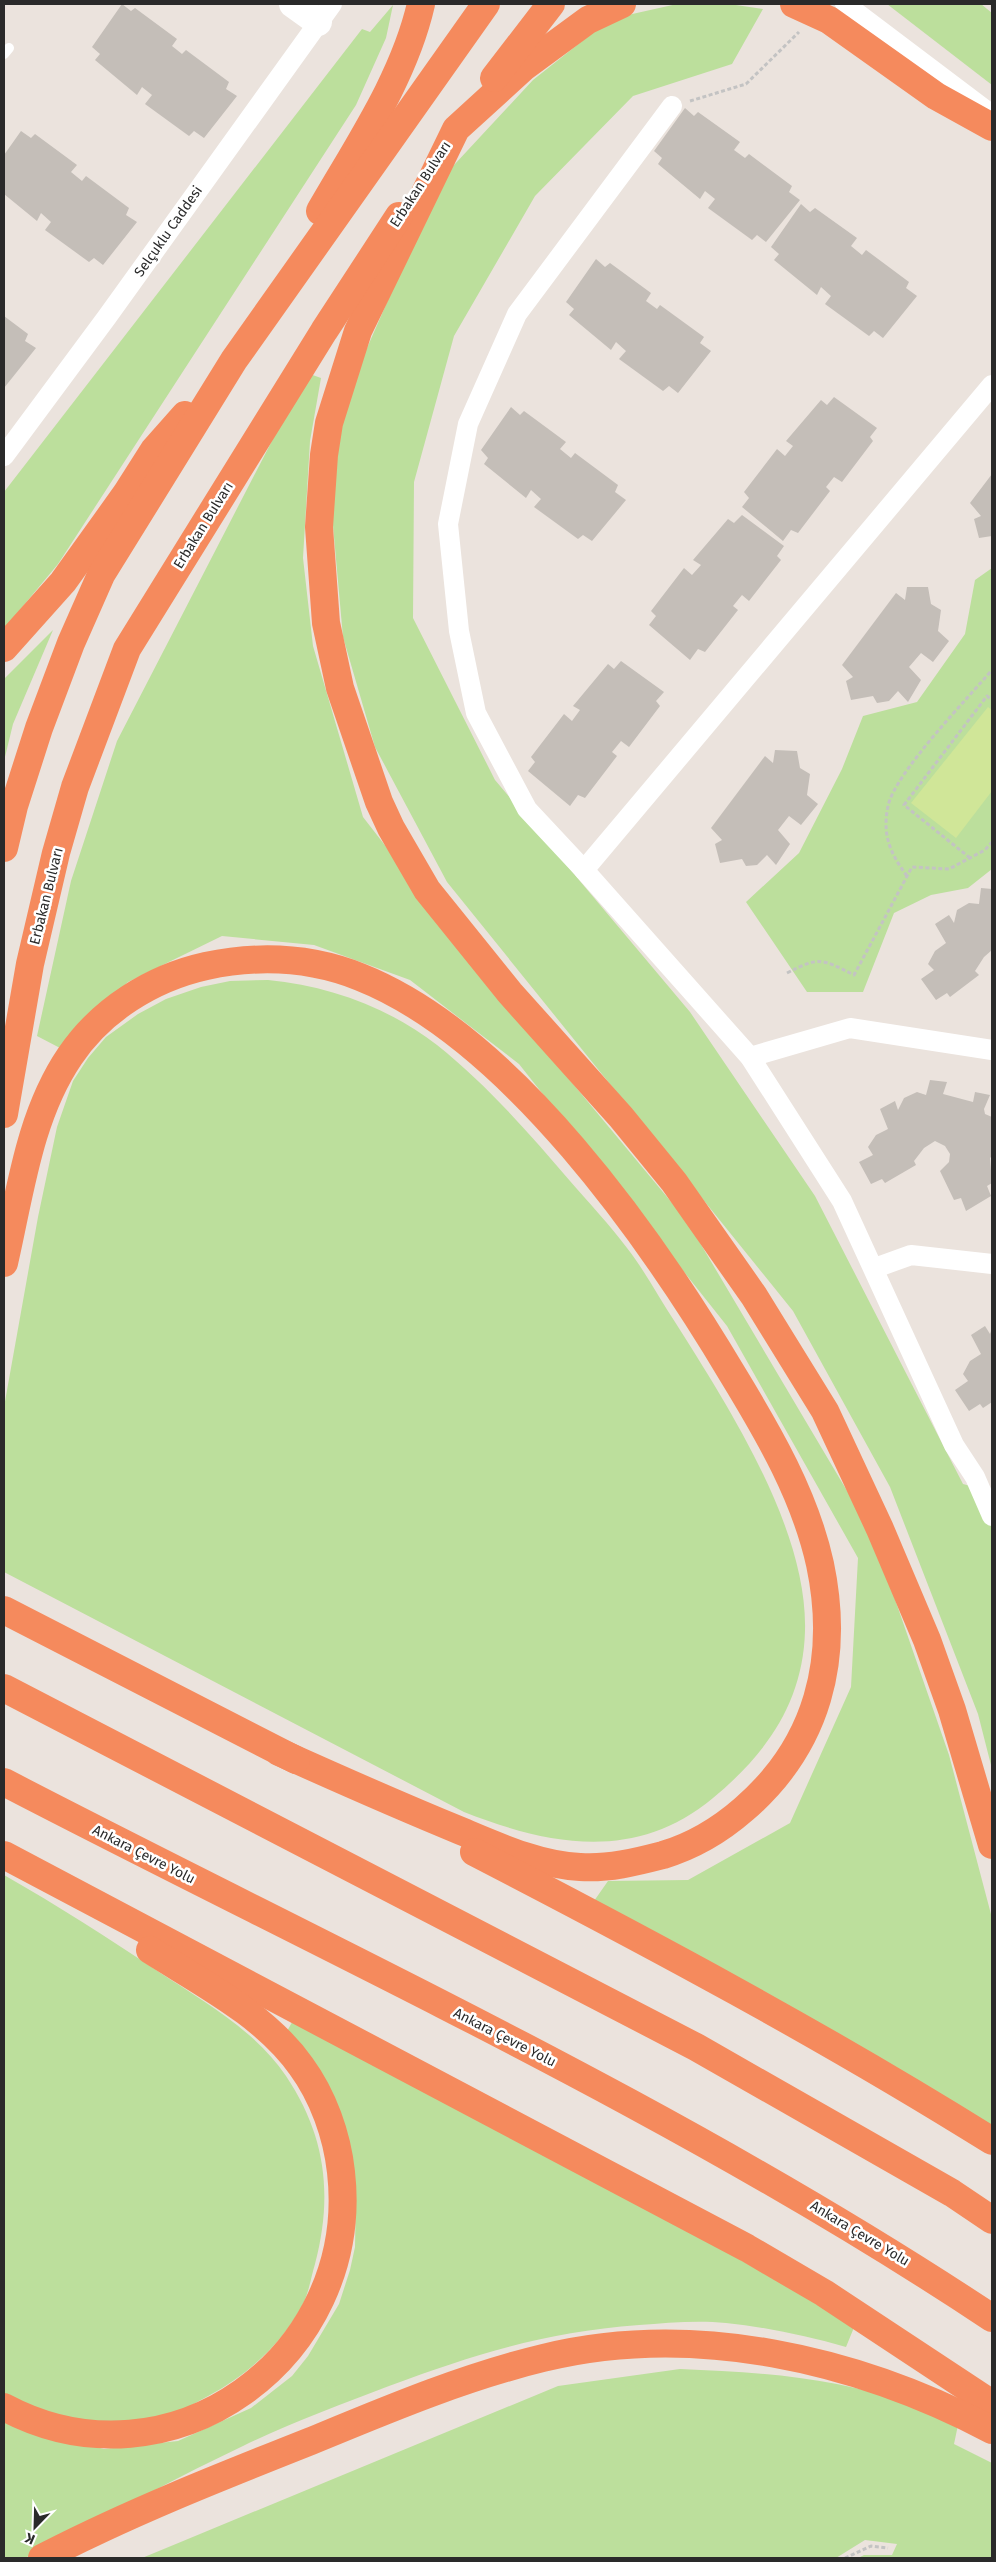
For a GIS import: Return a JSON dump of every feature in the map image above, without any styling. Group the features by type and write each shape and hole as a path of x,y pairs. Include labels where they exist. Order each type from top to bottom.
{"highway":[{"path":"4,848 14,806 36,736 71,643 94,591 234,360 381,106 414,32 421,4"},
{"path":"4,648 64,582 154,450 234,360 486,4"},
{"name":"Erbakan Bulvarı","path":"4,1114 30,964 56,853 75,787 127,650 324,331 456,128 551,4"},
{"path":"622,4 588,20 524,67 456,128 358,331 329,423 319,520 322,593 340,688 353,732 379,802 427,890 510,993 621,1117 674,1182 754,1296 825,1411 880,1529 927,1640 952,1710 992,1845"},
{"path":"805,9 829,20 936,96 992,127"},
{"path":"4,1264 31,1146 46,1100 68,1058 104,1017 138,994 185,972 227,962 259,959 308,961 359,976 387,990 429,1016 471,1045 550,1122 610,1195 684,1295 764,1426 808,1522 819,1558 825,1590 828,1628 825,1662 820,1692 807,1728 790,1761 772,1784 726,1825 674,1852 642,1861 582,1868 550,1863 511,1851 448,1826 279,1752"},
{"path":"4,1609 559,1896 771,2010 910,2089 992,2141"},
{"path":"4,1688 696,2046 952,2193 992,2220"},
{"name":"Ankara Çevre Yolu","path":"4,1782 660,2117 806,2200 920,2270 992,2318"},
{"path":"4,1855 747,2248 832,2298 992,2404"},
{"path":"4,1860 221,1994 282,2042 302,2066 325,2110 340,2160 342,2186 341,2233 336,2259 330,2280 312,2319 297,2341 281,2359 234,2398 192,2420 168,2428 119,2435 51,2426 4,2407"},
{"path":"42,2558 104,2528 235,2471 384,2411 502,2369 581,2350 618,2346 698,2345 740,2347 780,2354 862,2375 901,2388 992,2430"}],"street":[{"path":"293,4 325,13"},
{"path":"845,4 992,115"},
{"name":"Selçuklu Caddesi","path":"4,456 107,317 325,13"},
{"path":"672,106 517,314 468,424 448,524 459,631 476,713 527,809 750,1056 842,1201 875,1268 954,1445 984,1478 992,1516"},
{"path":"584,870 992,386"},
{"path":"750,1056 850,1028 992,1050"},
{"path":"875,1268 911,1255 992,1264"}],"path":[{"path":"672,106 746,84 805,9"},
{"path":"907,876 892,855 886,830 888,804 906,773 992,670"},
{"path":"970,858 904,805 987,696 992,700"},
{"path":"788,972 808,962 824,960 854,975 912,867 949,869 985,850 992,842"},
{"path":"845,2558 871,2546 888,2548"}],"green space":[{"path":"677,4 729,4 763,9 732,64 633,96 535,196 454,336 414,482 413,618 495,780 690,1012 815,1196 963,1484 992,1492 992,1769 978,1714 890,1487 793,1311 447,882 375,747 343,637 328,470 353,380 441,179 533,80 610,19"},
{"path":"887,4 981,4 992,13 992,85"},
{"path":"393,5 386,38 356,105 58,564 4,629 4,492 362,29 370,32"},
{"path":"307,373 321,378 310,441 303,558 313,646 363,817 529,1031 687,1221 872,1533 949,1755 992,1918 992,2136 594,1901 608,1881 688,1880 790,1823 851,1687 858,1558 727,1326 519,1064 410,980 314,945 222,936 128,982 60,1048 37,1036 71,881 117,741"},
{"path":"992,568 992,869 968,888 931,895 894,913 863,992 807,992 746,902 799,853 842,769 863,716 917,702 965,634 975,580"},
{"path":"53,630 13,724 4,761 4,679"},
{"path":"988,707 992,710 992,791 956,838 911,803"},
{"path":"268,980 313,987 357,1000 378,1009 437,1045 473,1076 539,1145 607,1222 634,1257 718,1391 761,1470 779,1511 793,1551 802,1592 805,1631 803,1657 789,1704 765,1745 732,1781 713,1798 684,1818 654,1832 623,1840 592,1842 529,1833 497,1824 464,1812 4,1572 4,1407 38,1217 57,1127 73,1081 88,1058 106,1037 138,1014 166,999 201,987 230,981"},
{"path":"4,1875 121,1947 211,2006 244,2031 274,2060 286,2076 310,2121 318,2144 324,2190 321,2239 307,2295 295,2318 275,2345 237,2378 188,2407 158,2419 117,2424 84,2424 55,2416 4,2397"},
{"path":"295,2017 616,2189 855,2325 846,2347 771,2329 704,2322 605,2328 511,2346 421,2374 297,2422 215,2459 25,2558 4,2558 4,2416 35,2432 104,2449 178,2441 251,2408 292,2376 308,2356 339,2304 355,2247 356,2192 353,2165 286,2033"},
{"path":"680,2369 767,2374 825,2382 882,2395 928,2411 958,2425 954,2444 992,2463 992,2558 858,2558 864,2555 892,2555 897,2544 865,2540 836,2558 142,2558 558,2386"}],"building":[{"path":"122,4 131,11 135,8 177,39 172,46 182,54 186,50 229,82 226,89 237,96 204,138 194,131 189,136 145,104 152,95 142,87 137,95 95,60 100,54 92,47"},
{"path":"685,108 694,116 698,112 740,142 734,150 745,158 749,154 792,186 789,192 800,200 766,242 757,235 752,240 708,208 715,199 705,191 700,199 658,164 662,158 654,151"},
{"path":"21,131 31,138 35,134 77,165 71,172 82,181 86,176 129,208 126,215 137,222 103,265 94,258 89,262 45,230 51,222 41,213 37,221 4,194 4,155"},
{"path":"801,204 810,212 815,208 857,238 851,246 862,255 866,250 909,282 906,288 917,296 883,338 874,331 869,336 825,304 831,296 821,287 817,295 774,260 779,254 771,247"},
{"path":"596,259 605,267 610,263 651,293 646,301 657,309 660,305 704,337 700,343 711,351 678,393 669,386 663,391 619,359 626,351 616,342 611,350 569,315 574,309 566,302"},
{"path":"4,316 28,334 25,341 36,348 4,388"},
{"path":"834,397 877,428 870,437 873,441 842,482 834,477 826,487 830,491 798,533 791,530 783,541 742,507 749,498 744,492 777,449 785,456 793,446 786,441 821,400 827,405"},
{"path":"511,407 520,415 524,411 566,442 560,449 571,458 575,453 618,485 615,492 626,500 592,541 583,535 578,539 534,507 541,499 531,490 526,498 484,464 488,458 481,450"},
{"path":"992,474 992,536 979,538 974,519 981,516 970,503"},
{"path":"742,515 784,546 777,556 781,560 749,601 742,595 733,606 738,610 705,652 698,649 690,660 649,625 656,616 651,611 684,568 692,575 701,565 693,560 728,519 734,523"},
{"path":"907,587 928,587 931,604 941,610 938,631 949,641 933,662 921,653 909,667 921,680 908,702 898,691 889,701 877,703 873,696 851,700 846,681 853,677 842,665 896,593 905,600"},
{"path":"621,661 664,692 656,701 660,706 629,747 621,741 612,752 617,756 585,798 578,795 570,806 528,771 535,762 531,757 564,714 572,721 580,710 573,706 608,664 614,669"},
{"path":"775,750 797,751 800,768 810,774 807,795 818,804 801,825 789,816 778,830 790,844 776,865 767,855 757,865 746,866 742,859 720,863 715,844 722,840 711,828 765,756 773,763"},
{"path":"981,888 992,889 992,950 984,957 975,971 979,975 950,997 947,993 936,1000 921,979 934,970 928,964 935,951 946,943 935,924 949,915 954,923 957,910 969,903 979,904"},
{"path":"930,1080 947,1082 943,1094 973,1102 975,1092 990,1095 984,1109 985,1114 992,1117 992,1156 990,1158 992,1183 987,1186 991,1196 966,1211 961,1198 954,1200 940,1171 949,1162 950,1154 945,1146 935,1141 924,1148 914,1161 916,1165 885,1183 882,1179 871,1184 859,1162 873,1155 868,1147 876,1135 888,1129 880,1109 895,1101 898,1110 904,1098 917,1092 926,1095"},
{"path":"985,1326 990,1334 992,1328 992,1402 983,1408 980,1404 969,1411 955,1390 968,1381 963,1374 970,1361 981,1354 971,1335"}]}
